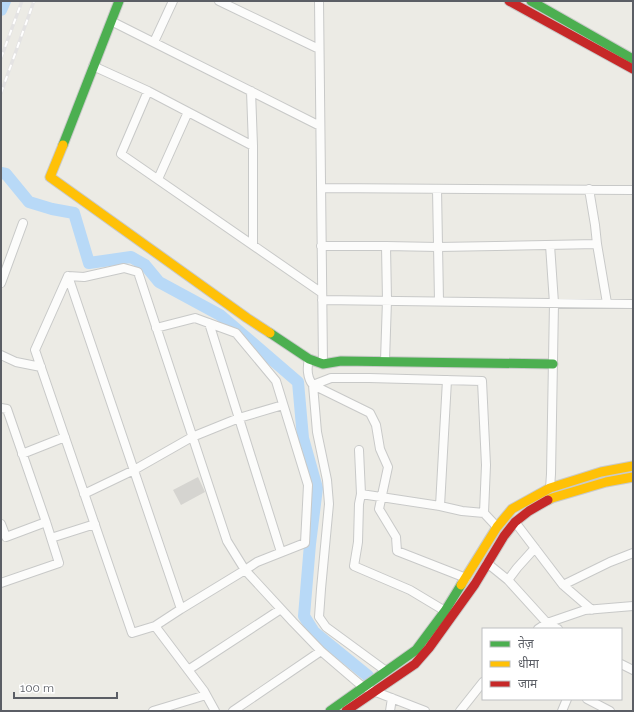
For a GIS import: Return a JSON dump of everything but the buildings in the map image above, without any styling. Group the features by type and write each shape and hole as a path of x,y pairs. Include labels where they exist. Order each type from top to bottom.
{"street":[{"path":"119,1 50,176 247,318 309,359 322,364 341,361 553,364"},
{"path":"154,42 173,1"},
{"path":"219,1 319,49"},
{"path":"319,1 322,364"},
{"path":"510,1 633,69"},
{"path":"531,1 633,59"},
{"path":"111,20 320,126"},
{"path":"93,66 148,91 253,146"},
{"path":"148,91 121,154 253,245 322,296 387,300 633,304"},
{"path":"251,92 253,146 253,245"},
{"path":"158,179 188,112"},
{"path":"321,188 633,190"},
{"path":"438,189 439,301"},
{"path":"589,189 607,303"},
{"path":"1,283 23,224"},
{"path":"321,246 438,247 597,244"},
{"path":"550,245 554,303 550,488 552,498"},
{"path":"385,361 387,300 386,246"},
{"path":"68,276 84,277 124,268 138,272 227,541 245,570 322,651 363,687 425,711"},
{"path":"68,276 35,350 132,633 155,626 257,562 305,543 308,485 276,381 236,333 195,318 156,328"},
{"path":"68,276 181,609"},
{"path":"208,323 281,552"},
{"path":"1,355 16,362 41,367"},
{"path":"309,359 309,380 313,385 370,413 376,425 380,449 388,466 379,509 396,537 397,551 466,578"},
{"path":"313,385 331,378 482,381 486,465 484,513"},
{"path":"440,506 447,380"},
{"path":"313,385 317,432 329,504 319,617 326,627 386,671"},
{"path":"84,494 134,470 192,437 239,418 283,405"},
{"path":"1,408 7,409 59,563 1,583"},
{"path":"22,454 65,437"},
{"path":"359,450 361,494 359,504 358,542 354,566 410,590 445,610"},
{"path":"330,711 416,650 445,610 497,527 512,509 550,488 601,472 633,466"},
{"path":"346,711 414,664 429,648 475,584 504,536 515,522 529,511 552,498 606,482 633,477"},
{"path":"361,494 440,506 462,511 484,513 497,527"},
{"path":"1,524 3,538 46,522"},
{"path":"515,522 562,585 592,610"},
{"path":"51,538 95,524"},
{"path":"508,580 535,548"},
{"path":"562,585 610,562 633,553"},
{"path":"487,563 508,580 547,623 556,628"},
{"path":"540,628 547,623 584,610 633,606"},
{"path":"188,670 281,609"},
{"path":"155,626 206,695 215,711"},
{"path":"233,711 322,651"},
{"path":"622,664 633,670"},
{"path":"460,711 482,683"},
{"path":"153,711 206,695"},
{"path":"390,711 392,698"},
{"path":"562,711 567,700"},
{"path":"588,700 599,708 610,711"}],"waterway":[{"path":"1,10 5,1"},
{"path":"1,173 6,174 29,202 52,209 74,213 89,263 131,257 145,265 159,282 220,315 298,382 303,438 317,488 310,544 304,616 314,632 368,676"}],"railway":[{"path":"1,58 22,1"},
{"path":"1,93 34,1"}],"traffic: fast":[{"path":"63,145 119,1"},
{"path":"531,1 633,59"},
{"path":"270,333 309,359 323,364 341,361 553,364"},
{"path":"330,711 416,650 445,611 461,585"}],"traffic: slow":[{"path":"63,145 50,177 270,333"},
{"path":"461,585 497,527 512,509 550,488 601,472 633,466"},
{"path":"548,500 606,482 633,477"}],"traffic: jam":[{"path":"509,1 633,69"},
{"path":"346,711 415,664 429,648 475,584 504,536 515,522 529,511 548,500"}]}
